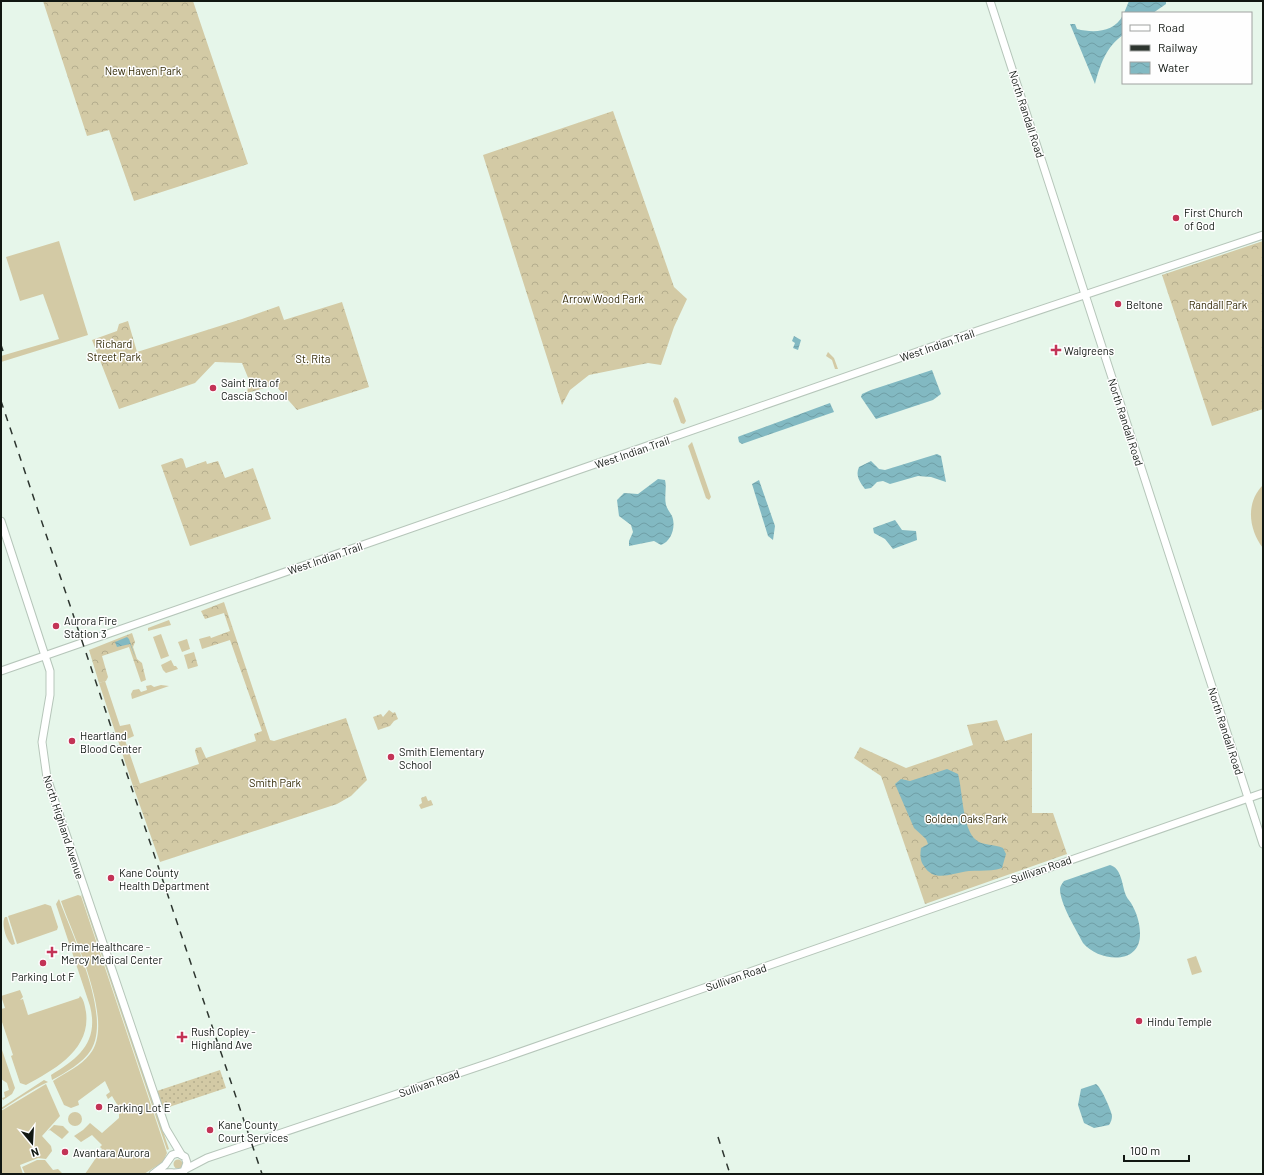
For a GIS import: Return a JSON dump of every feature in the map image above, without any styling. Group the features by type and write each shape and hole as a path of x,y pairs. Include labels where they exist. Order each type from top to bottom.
{"main road":[{"name":"North Randall Road","path":"990,1 1263,844"},
{"name":"West Indian Trail","path":"1,671 1085,294 1263,235"},
{"name":"North Highland Avenue","path":"1,521 46,655 51,682 42,742 47,775 166,1129 171,1150 169,1160"},
{"name":"Sullivan Road","path":"160,1174 172,1172 180,1173 207,1158 489,1063 1263,792"},
{"name":"North Highland Avenue","path":"166,1129 183,1155"},
{"name":"Sullivan Road","path":"153,1174 175,1154 183,1155 191,1159 207,1158"},
{"path":"183,1155 188,1162 186,1169"},
{"path":"169,1160 169,1167 172,1172"}],"green space":[{"name":"New Haven Park","path":"43,1 193,1 248,164 134,201 109,130 87,136"},
{"name":"Arrow Wood Park","path":"613,111 674,287 687,299 674,327 661,365 648,363 589,375 570,390 562,405 483,155"},
{"path":"59,241 88,335 1,362 1,356 59,339 43,294 20,301 6,257"},
{"name":"Randall Park","path":"1263,241 1263,409 1212,426 1162,275"},
{"name":"St. Rita","path":"342,302 369,387 297,410 275,385 247,393 249,380 242,363 215,362 195,383 119,409 92,340 117,331 119,324 128,321 137,352 279,306 284,320"},
{"path":"828,352 834,358 838,369 835,369 832,360 826,356"},
{"path":"675,397 678,399 686,421 684,424 681,423 673,401"},
{"path":"692,442 711,497 709,500 706,498 688,446"},
{"path":"181,458 183,459 186,468 206,461 207,464 218,461 225,478 253,468 271,519 190,546 161,465"},
{"path":"1263,485 1263,548 1258,541 1252,525 1251,508 1257,492"},
{"name":"Smith Park","path":"224,602 270,740 274,741 346,718 367,780 351,796 337,804 160,862 133,786 199,764 195,751 196,748 201,747 206,758 256,741 254,734 262,731 230,640 202,649 199,639 210,636 211,638 230,631 224,613 205,619 201,611"},
{"path":"169,620 171,625 148,631 148,628"},
{"path":"132,633 135,642 133,647 137,659 142,663 146,680 141,682 129,647 102,656 108,677 106,681 99,683 89,650"},
{"path":"161,634 169,656 161,659 153,637"},
{"path":"187,639 190,649 182,652 178,642"},
{"path":"194,652 198,666 188,669 184,655"},
{"path":"171,660 174,666 178,669 166,673 161,665"},
{"path":"105,681 120,726 130,724 134,736 125,740 140,784 133,786 99,683"},
{"path":"151,685 154,687 161,685 169,686 132,699 131,694 133,690 139,689 141,692 147,690 146,686"},
{"path":"389,710 393,713 395,712 398,719 390,726 378,730 373,717 381,714 383,717"},
{"name":"Golden Oaks Park","path":"997,720 1005,741 1032,733 1032,813 1053,813 1067,854 925,904 881,776 854,758 860,747 906,768 973,745 967,725"},
{"path":"426,796 428,801 431,800 433,805 421,809 419,805 422,803 421,798"},
{"path":"81,894 84,898 169,1149 167,1150"},
{"path":"78,895 81,896 167,1153 163,1162 144,1174 85,1174 102,1149 100,1147 102,1145 92,1135 81,1142 74,1136 90,1123 102,1133 119,1118 121,1111 112,1096 108,1099 106,1095 110,1092 105,1081 78,1101 79,1105 71,1108 64,1105 53,1081 78,1066 90,1054 97,1040 98,1022 90,979 61,901"},
{"path":"59,899 88,975 94,997 97,1017 96,1035 88,1055 68,1071 52,1080 51,1075 70,1062 84,1048 92,1030 90,1006 56,904"},
{"path":"45,904 51,906 58,927 57,930 17,944 8,916"},
{"path":"5,917 7,917 15,944 12,945 5,932"},
{"path":"1196,956 1202,972 1192,975 1187,959"},
{"path":"20,990 23,997 20,1000 23,999 28,1015 79,998 80,996 86,1012 86,1025 83,1037 77,1048 48,1073 26,1085 20,1083 11,1056 13,1055 1,1019 1,1009 5,1008 1,996"},
{"path":"1,1047 15,1088 12,1094 3,1100 2,1098 5,1097 4,1092 9,1090 7,1083 1,1079"},
{"path":"220,1070 226,1088 163,1109 157,1091"},
{"path":"44,1080 48,1082 1,1110 1,1108"},
{"path":"46,1084 60,1116 42,1136 51,1146 52,1151 46,1159 38,1158 20,1165 23,1174 1,1174 1,1111"},
{"path":"72,1112 78,1112 82,1116 82,1122 78,1126 72,1126 68,1122 68,1116"},
{"path":"54,1125 63,1126 69,1132 62,1139 50,1130 48,1131"},
{"path":"37,1160 45,1160 53,1170 58,1169 63,1174 25,1174 22,1167"},
{"path":"176,1160 180,1160 182,1164 180,1168 176,1168 174,1166 174,1162"}],"water":[{"path":"1129,1 1166,1 1166,4 1154,12 1124,12"},
{"path":"1122,16 1122,36 1112,45 1104,57 1095,84 1070,24 1075,24 1077,29 1096,31 1109,28 1119,21"},
{"path":"794,336 801,340 798,350 793,348 795,343 792,341"},
{"path":"932,370 941,394 933,400 876,419 861,397 862,394 871,390"},
{"path":"830,403 834,412 742,444 739,442 738,437 740,436"},
{"path":"937,454 941,456 946,482 931,477 918,476 890,484 883,481 877,482 871,488 865,489 858,476 859,467 871,461 879,469 885,470"},
{"path":"658,479 665,480 666,505 672,516 674,524 672,533 668,540 661,545 654,541 629,546 629,541 633,532 631,525 619,516 617,500 624,493 638,494"},
{"path":"759,480 775,526 773,540 768,536 752,484"},
{"path":"895,520 902,530 916,531 917,540 893,549 885,539 874,533 873,528"},
{"path":"127,637 129,639 136,659 130,644 117,647 115,642"},
{"path":"947,769 958,774 965,819 971,834 979,842 1003,848 1006,854 1002,868 938,876 928,871 923,864 920,853 921,848 928,844 926,839 914,828 895,784 901,779 910,781"},
{"path":"1110,865 1117,869 1119,873 1125,894 1136,913 1140,929 1138,944 1134,951 1127,956 1118,958 1099,954 1083,943 1065,909 1060,889 1064,881"},
{"path":"1096,1084 1106,1099 1112,1117 1109,1125 1094,1128 1084,1123 1078,1105 1081,1089"}],"railway":[{"path":"1,345 3,351"},
{"path":"1,401 262,1174"},
{"path":"718,1137 730,1174"}],"place":[{"name":"First Church of God","path":"1176,218"},
{"name":"Beltone","path":"1118,304"},
{"name":"Walgreens","path":"1056,350"},
{"name":"Saint Rita of Cascia School","path":"213,388"},
{"name":"Aurora Fire Station 3","path":"56,626"},
{"name":"Heartland Blood Center","path":"72,741"},
{"name":"Smith Elementary School","path":"391,757"},
{"name":"Kane County Health Department","path":"111,878"},
{"name":"Prime Healthcare - Mercy Medical Center","path":"52,952"},
{"name":"Parking Lot F","path":"43,963"},
{"name":"Hindu Temple","path":"1139,1021"},
{"name":"Rush Copley - Highland Ave","path":"182,1037"},
{"name":"Parking Lot E","path":"99,1107"},
{"name":"Kane County Court Services","path":"210,1130"},
{"name":"Avantara Aurora","path":"65,1152"}],"park label":[{"name":"Richard Street Park","path":"114,349"}]}
